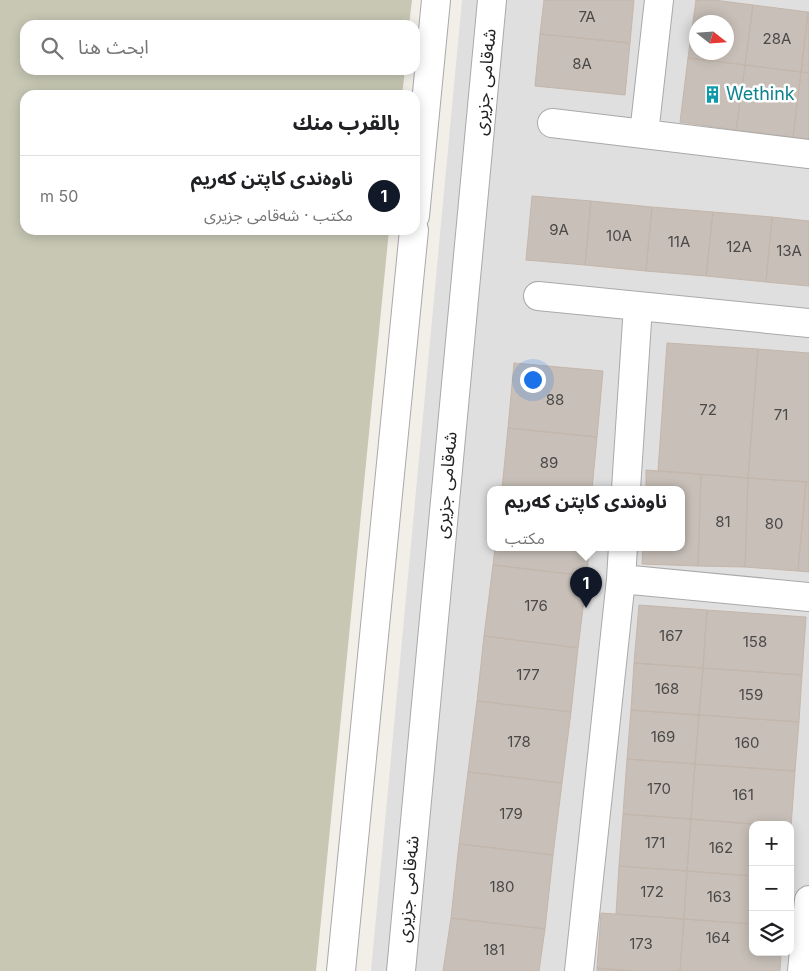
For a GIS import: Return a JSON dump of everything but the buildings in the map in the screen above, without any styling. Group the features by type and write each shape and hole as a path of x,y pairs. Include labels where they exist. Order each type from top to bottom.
{"street":[{"path":"420,165 436,0"},
{"name":"شەقامی جزیری","path":"398,968 492,0"},
{"path":"644,134 659,0"},
{"path":"552,123 809,154"},
{"path":"346,965 414,235"},
{"path":"538,296 809,323"},
{"path":"626,486 638,306"},
{"path":"579,971 623,551"},
{"path":"621,579 809,597"},
{"path":"802,971 809,900"}],"shaded area":[{"path":"0,0 412,0 410,20 20,20 20,75 404,75 403,90 20,90 20,235 389,235 316,971 0,971"},
{"path":"462,0 809,0 809,971 371,971"}],"place":[{"name":"Wethink","path":"712,94"},
{"name":"ناوەندی کاپتن کەریم","path":"586,608"}]}
